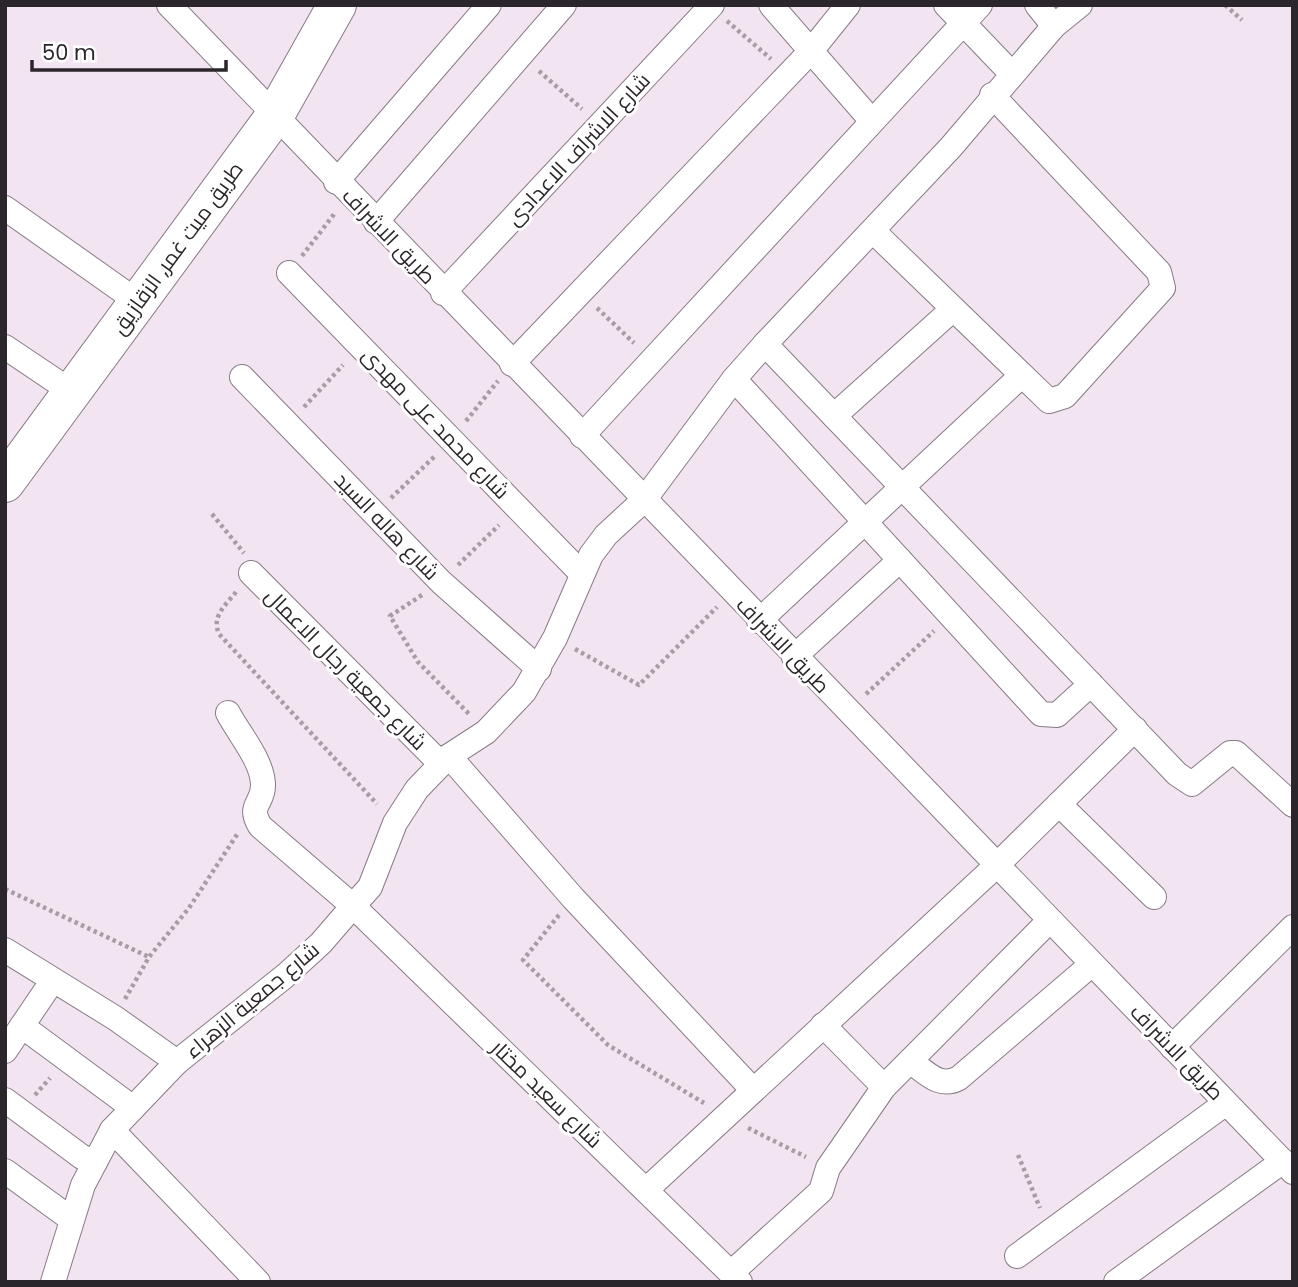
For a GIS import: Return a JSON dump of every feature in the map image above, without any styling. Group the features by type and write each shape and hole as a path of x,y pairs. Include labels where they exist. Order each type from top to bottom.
{"highway":[{"name":"طريق ميت غمر, الزقازيق","path":"5,483 274,117 337,5"}],"street":[{"name":"طريق الاشراف","path":"169,5 443,293 1288,1166"},
{"path":"343,188 489,5"},
{"path":"376,222 564,5"},
{"path":"771,5 871,120"},
{"path":"512,364 811,51 848,5"},
{"path":"582,436 871,120 953,14 980,5"},
{"path":"1037,5 1054,26"},
{"name":"شارع جمعية الزهراء","path":"53,1282 71,1219 94,1162 112,1130 177,1062 285,976 321,943 370,887 395,823 417,789 445,760 486,732 524,692 555,638 582,574 606,535 644,500 734,379 765,344 874,232 1054,26 1080,5"},
{"name":"شارع الاشراف الاعدادى","path":"443,293 712,6"},
{"path":"953,14 1011,73"},
{"path":"874,232 1049,401 1065,396 1163,288 1160,272 992,95"},
{"path":"5,208 138,302"},
{"name":"شارع محمد على مهدى","path":"289,274 582,574"},
{"path":"834,416 953,309"},
{"path":"765,344 900,488 1186,782 1192,784 1199,781 1230,753 1236,753 1293,805"},
{"path":"5,347 72,392"},
{"path":"760,621 1021,376"},
{"name":"شارع هاله السيد","path":"242,377 441,582 539,669"},
{"path":"734,379 1041,714 1057,715 1091,684"},
{"path":"794,657 900,560"},
{"name":"شارع جمعية رجال الاعمال","path":"251,573 445,760 752,1089"},
{"path":"228,713 259,768 263,784 254,807"},
{"path":"646,1190 723,1115 996,866 1135,729"},
{"path":"1059,804 1154,897"},
{"name":"شارع سعيد مختار","path":"254,807 260,826 353,906 735,1277"},
{"path":"735,1277 821,1191 828,1168 884,1087 1049,921"},
{"path":"1172,1047 1293,927"},
{"path":"5,950 114,1018 177,1062"},
{"path":"910,1060 940,1082 946,1084 960,1079 1092,964"},
{"path":"5,1051 53,980"},
{"path":"823,1025 884,1087"},
{"path":"22,1026 133,1108"},
{"path":"5,1100 82,1157 94,1162"},
{"path":"1017,1256 1226,1103"},
{"path":"112,1130 258,1282"},
{"path":"1116,1282 1288,1166"},
{"path":"5,1171 71,1219"}],"path":[{"path":"1225,5 1242,20"},
{"path":"712,6 788,75"},
{"path":"520,55 600,125"},
{"path":"289,274 343,188"},
{"path":"580,292 653,360"},
{"path":"288,424 361,346"},
{"path":"375,513 451,439 512,364"},
{"path":"486,732 418,662 390,616 441,582 518,507"},
{"path":"212,514 256,567 218,615 216,627 219,634 395,823"},
{"path":"555,638 639,685 732,592"},
{"path":"847,712 951,616"},
{"path":"114,1018 149,957 189,908 254,807"},
{"path":"5,889 149,957"},
{"path":"573,898 523,960 608,1045 723,1115 828,1168"},
{"path":"1018,1155 1033,1197 1053,1230"}]}
